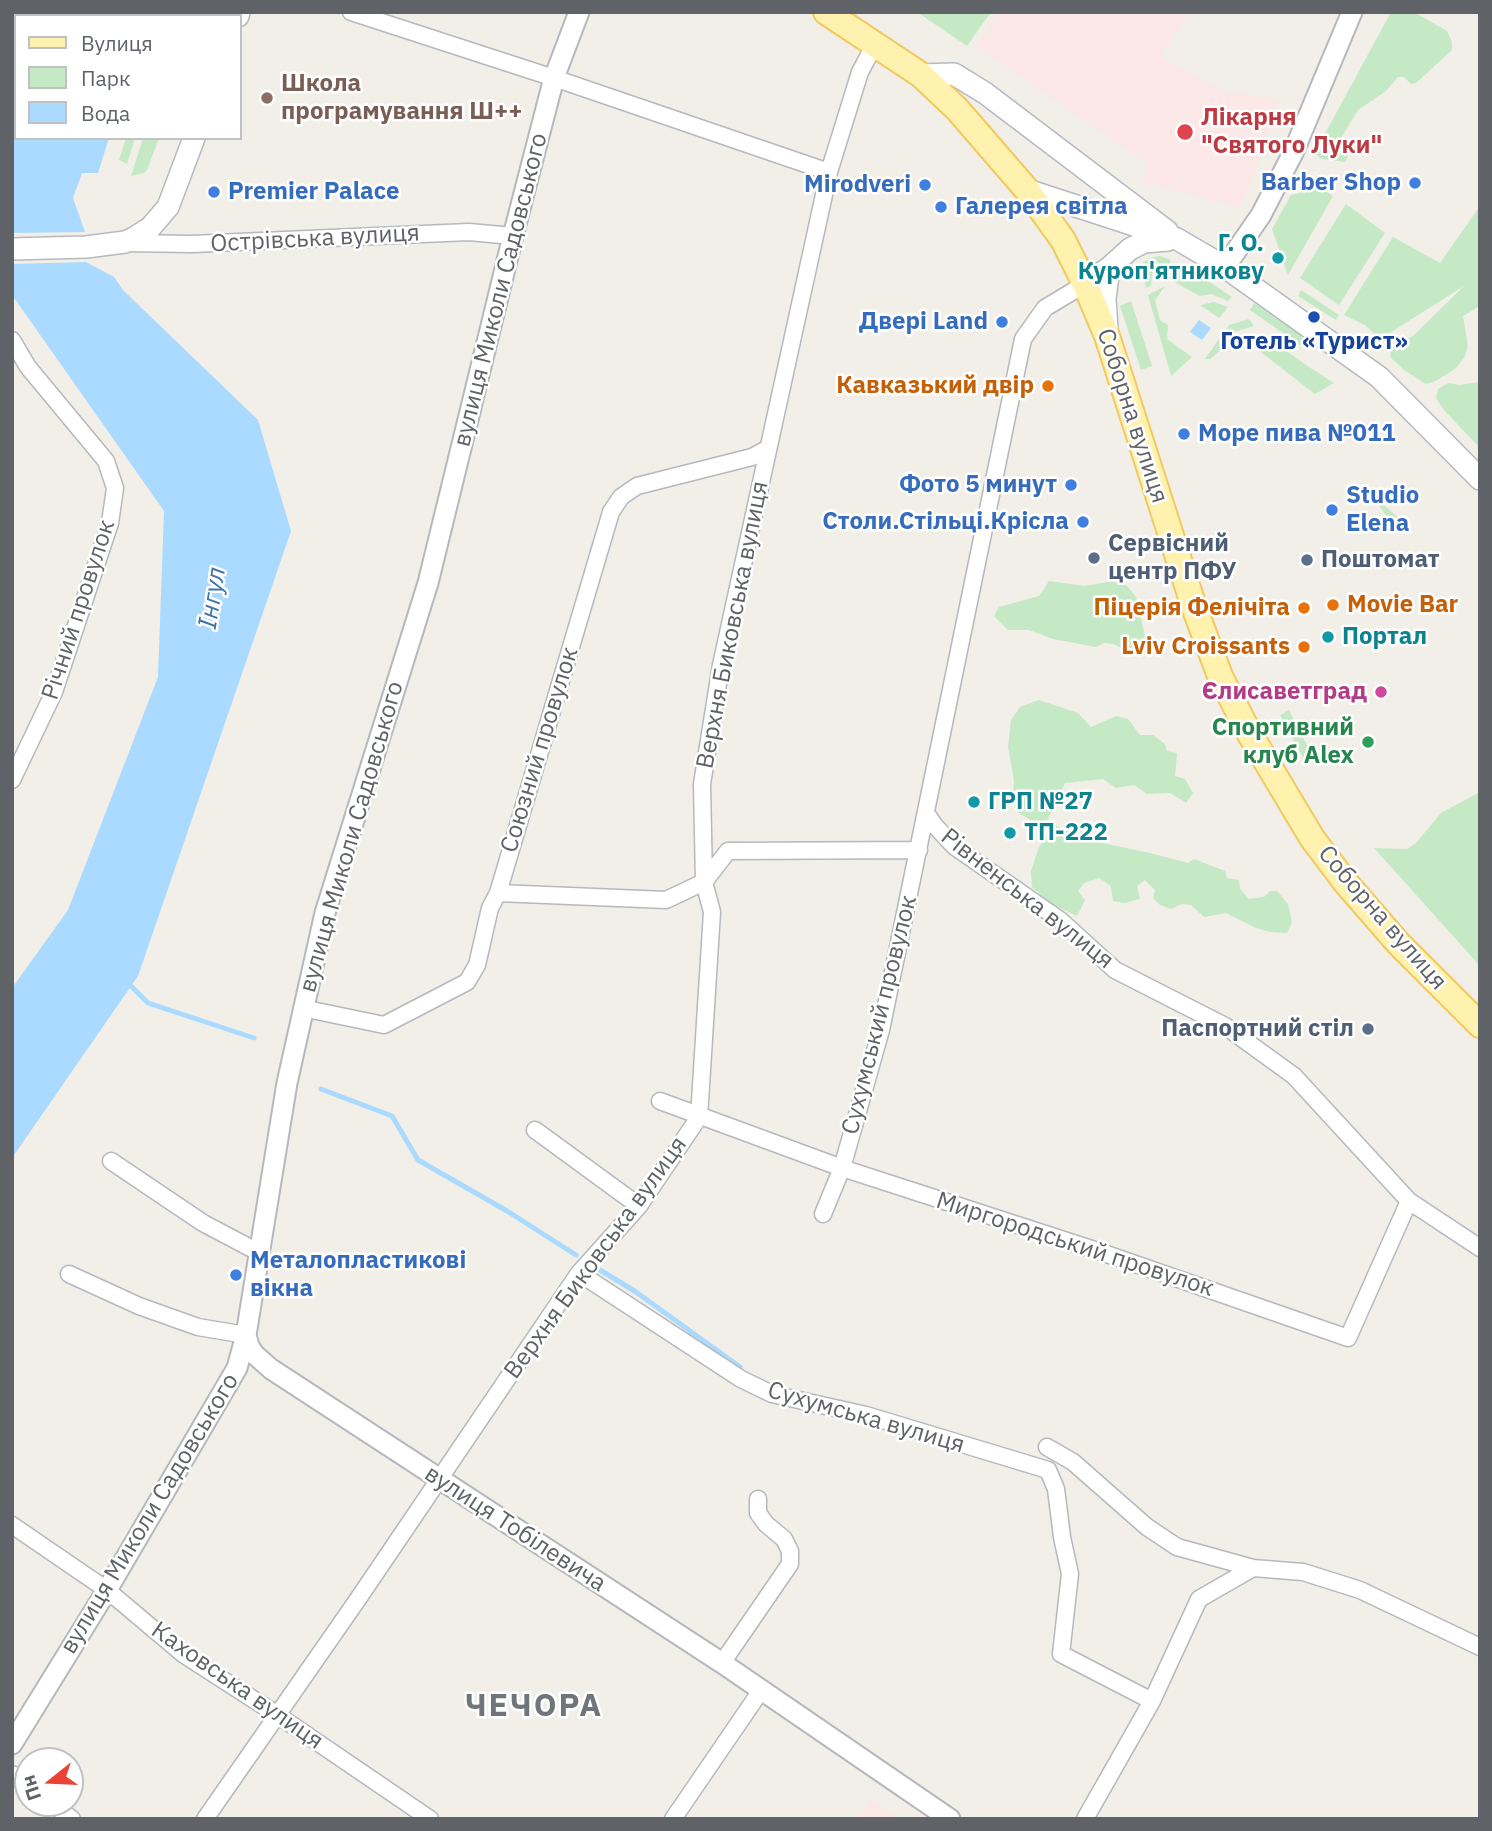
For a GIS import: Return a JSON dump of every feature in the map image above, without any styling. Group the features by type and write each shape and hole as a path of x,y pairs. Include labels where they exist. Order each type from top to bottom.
{"main road":[{"name":"Соборна вулиця","path":"826,12 921,75 957,109 1027,190 1063,240 1107,336 1194,607 1220,676 1248,731 1312,838 1346,883 1398,943 1480,1025"},
{"path":"921,75 954,74 985,93 1177,239 1225,267 1379,377 1480,479"},
{"path":"12,249 86,247 134,238 150,228 168,207 193,140"},
{"path":"1027,190 1177,239"},
{"path":"1085,284 1109,268 1130,249 1144,242 1177,239"},
{"path":"1107,336 1105,299 1109,268"}],"street":[{"path":"352,12 829,172"},
{"name":"вулиця Миколи Садовського","path":"12,1744 107,1590 237,1368 246,1335 286,1083 324,913 428,583 513,236 555,78 579,12"},
{"path":"1225,267 1261,215 1293,153 1352,12"},
{"name":"Верхня Биковська вулиця","path":"205,1819 579,1273 639,1206 699,1117 712,912 704,882 702,784 721,665 829,172 860,72 875,44"},
{"name":"Острівська вулиця","path":"116,243 192,244 469,232 513,236"},
{"name":"Рівненська вулиця","path":"1085,284 1045,308 1023,339 926,813 935,827 955,847 1059,920 1115,970 1225,1026 1294,1076 1409,1201 1480,1248"},
{"name":"Річний провулок","path":"12,340 28,367 106,461 115,488 110,523 54,692 12,780"},
{"name":"Союзний провулок","path":"302,1008 384,1025 467,982 477,965 490,908 498,893 611,512 621,497 637,486 752,457 767,449"},
{"name":"Сухумський провулок","path":"823,1214 842,1168 881,1030 926,813"},
{"path":"498,893 666,900 704,882 728,851 919,850"},
{"name":"Миргородський провулок","path":"660,1101 842,1168 1098,1251 1348,1338 1409,1201"},
{"path":"536,1130 639,1206"},
{"path":"111,1161 203,1223 258,1252"},
{"name":"Сухумська вулиця","path":"579,1273 741,1380 772,1394 866,1415 1048,1470 1056,1489 1070,1574 1061,1654 1152,1702"},
{"path":"69,1274 139,1306 198,1327 246,1335"},
{"name":"вулиця Тобілевича","path":"246,1335 249,1346 260,1361 438,1480 723,1663 950,1819"},
{"path":"1047,1447 1073,1462 1147,1527 1177,1547 1253,1568 1303,1572 1360,1590 1476,1646"},
{"path":"723,1663 790,1564 790,1551 784,1539 766,1524 758,1513 758,1499"},
{"name":"Каховська вулиця","path":"12,1525 107,1590 183,1654 430,1819"},
{"path":"1084,1819 1152,1702 1199,1599 1253,1568"},
{"path":"673,1819 762,1689"}],"shaded area":[{"name":"Лікарня \"Святого Луки\"","path":"999,12 1190,12 1160,56 1218,89 1279,100 1250,188 1239,207 1142,182 1147,163 976,46"},
{"path":"871,1800 887,1811 900,1819 858,1819"}],"green space":[{"path":"917,12 991,12 967,46"},
{"path":"1391,12 1414,12 1447,31 1452,50 1416,83 1411,84 1404,77 1398,77 1386,91 1358,110 1338,143 1350,152 1345,162 1323,159 1314,154"},
{"path":"125,140 134,140 127,164 119,160"},
{"path":"142,140 158,140 147,170 131,176"},
{"path":"1320,188 1333,196 1288,275 1272,229 1291,195"},
{"path":"1346,204 1385,233 1339,305 1300,278"},
{"path":"1480,206 1480,306 1463,316 1468,346 1464,358 1456,368 1426,384 1391,358 1390,350 1413,336 1464,286 1380,339 1365,325 1344,315 1393,237 1440,263"},
{"path":"1160,256 1171,260 1167,270 1158,262 1153,263 1151,286 1146,288 1143,263 1149,258"},
{"path":"1184,265 1232,297 1228,301 1211,294 1200,296 1167,278 1175,268"},
{"path":"1165,286 1155,300 1160,320 1168,325 1167,339 1192,357 1171,376 1148,295"},
{"path":"1301,290 1339,315 1336,320 1298,296"},
{"path":"1131,301 1152,366 1141,370 1120,306"},
{"path":"1214,302 1228,307 1219,318 1200,305"},
{"path":"1254,303 1298,332 1305,342 1303,347 1250,310"},
{"path":"1249,319 1254,326 1234,332 1238,336 1210,359 1205,359 1229,325"},
{"path":"1266,337 1334,383 1315,394 1257,349"},
{"path":"1480,382 1480,448 1436,398 1438,389 1448,383 1459,385"},
{"path":"1372,495 1407,525 1397,532"},
{"path":"1049,581 1085,586 1113,581 1127,586 1136,597 1149,653 1138,655 1114,644 1104,643 1096,647 1053,639 1029,630 1008,630 994,616 999,607 1039,596"},
{"path":"1039,700 1078,713 1091,727 1116,716 1128,719 1140,735 1153,735 1165,744 1167,751 1177,753 1175,776 1185,779 1193,793 1186,803 1170,793 1147,794 1134,785 1116,788 1103,779 1065,783 1046,823 1032,821 1019,813 1013,798 1014,781 1008,747 1011,720 1020,707"},
{"path":"1289,710 1314,759 1307,765 1280,715"},
{"path":"1480,792 1480,966 1374,848 1407,849 1416,843 1441,813"},
{"path":"1056,826 1088,840 1188,863 1194,859 1225,871 1227,878 1239,880 1240,889 1249,899 1264,897 1270,891 1277,891 1288,904 1292,922 1287,933 1270,932 1226,913 1204,917 1191,905 1182,904 1171,909 1160,905 1153,898 1155,890 1145,880 1137,886 1140,899 1125,903 1113,901 1111,886 1099,878 1084,883 1078,891 1085,900 1077,916 1052,904 1032,887 1031,871 1039,847"}],"water":[{"name":"Інгул","path":"12,12 148,12 14,14 14,140 108,140 98,173 82,173 73,198 85,232 86,262 114,277 123,290 258,420 291,531 138,976 12,1158 12,988 68,910 158,677 164,511 12,295"},
{"path":"1199,320 1211,328 1202,340 1190,332"}],"pier":[{"path":"85,232 86,262 12,264 12,233"}],"waterway":[{"path":"128,983 148,1003 254,1038"},
{"path":"321,1089 392,1116 418,1160 507,1211 576,1255"},
{"path":"600,1270 636,1292 740,1367"}],"place":[{"name":"Школа програмування Ш++","path":"267,98"},
{"name":"Лікарня \"Святого Луки\"","path":"1185,132"},
{"name":"Barber Shop","path":"1415,183"},
{"name":"Mirodveri","path":"925,185"},
{"name":"Premier Palace","path":"214,192"},
{"name":"Галерея світла","path":"941,207"},
{"name":"Г. О. Куроп'ятникову","path":"1278,258"},
{"name":"Готель «Турист»","path":"1314,317"},
{"name":"Двері Land","path":"1002,322"},
{"name":"Кавказький двір","path":"1048,386"},
{"name":"Море пива №011","path":"1184,434"},
{"name":"Фото 5 минут","path":"1071,485"},
{"name":"Studio Elena","path":"1332,510"},
{"name":"Столи.Стільці.Крісла","path":"1083,522"},
{"name":"Cервісний центр ПФУ","path":"1094,558"},
{"name":"Поштомат","path":"1307,560"},
{"name":"Movie Bar","path":"1333,605"},
{"name":"Піцерія Фелічіта","path":"1304,608"},
{"name":"Портал","path":"1328,637"},
{"name":"Lviv Croissants","path":"1304,647"},
{"name":"Єлисаветград","path":"1381,692"},
{"name":"Спортивний клуб Alex","path":"1368,742"},
{"name":"ГРП №27","path":"974,802"},
{"name":"ТП-222","path":"1010,833"},
{"name":"Паспортний стіл","path":"1368,1029"},
{"name":"Металопластикові вікна","path":"236,1275"}],"district":[{"name":"ЧЕЧОРА","path":"534,1707"}]}
